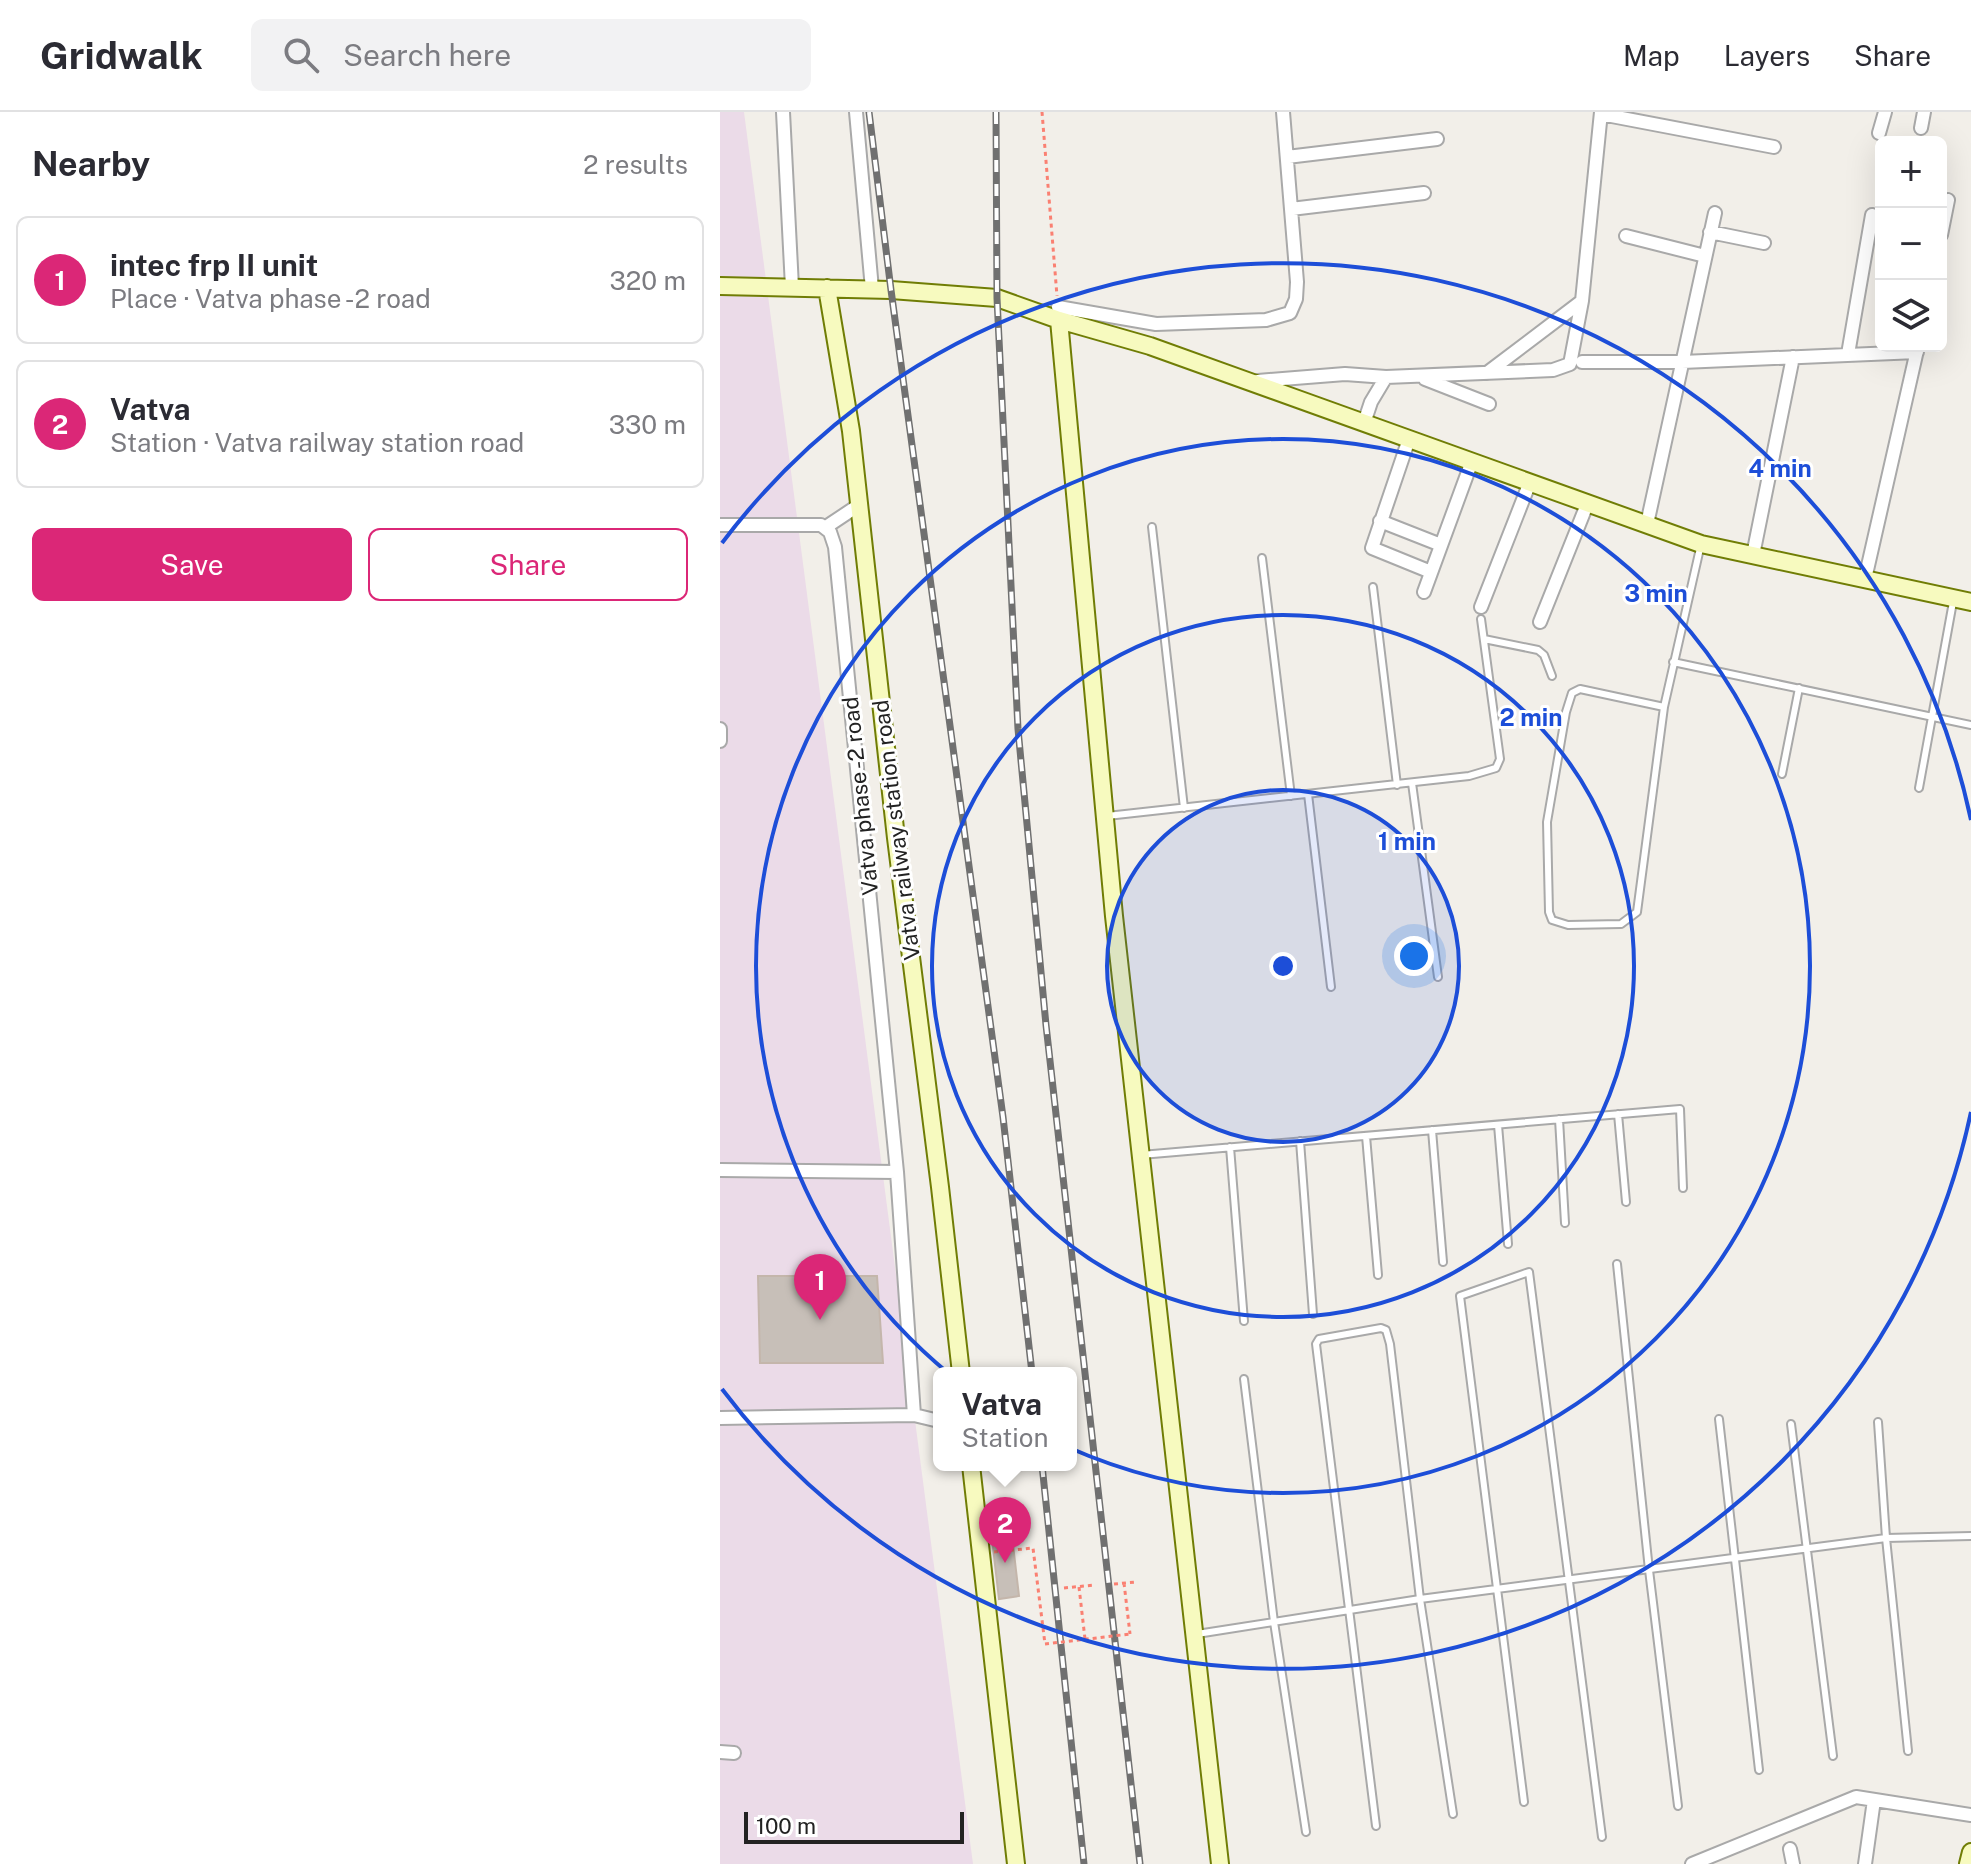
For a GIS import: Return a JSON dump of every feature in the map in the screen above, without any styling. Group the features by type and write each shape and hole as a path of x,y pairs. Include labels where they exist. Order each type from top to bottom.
{"street":[{"path":"783,112 792,287"},
{"path":"856,112 872,289"},
{"path":"1058,314 1156,324 1226,323 1285,316 1293,307 1297,282 1283,112"},
{"path":"1879,133 1885,112"},
{"path":"1921,128 1924,112"},
{"path":"1250,382 1345,374 1386,377 1553,370 1570,364 1582,301 1601,113 1774,147"},
{"path":"1287,157 1437,139"},
{"path":"1291,209 1424,193"},
{"path":"1946,208 1948,200"},
{"path":"1647,524 1715,213"},
{"path":"1848,354 1872,215"},
{"path":"1710,232 1764,243"},
{"path":"1626,236 1705,256"},
{"path":"720,286 872,289 997,298 1058,314 1150,346 1701,544 1962,600"},
{"name":"Vatva railway station road","path":"827,288 851,431 896,838 960,1367"},
{"path":"1487,373 1582,301"},
{"path":"1058,314 1105,816 1220,1864"},
{"path":"1582,362 1682,362 1876,352"},
{"path":"1865,579 1916,352"},
{"path":"1753,555 1793,357"},
{"path":"1418,376 1489,404"},
{"path":"1364,423 1371,402 1386,377"},
{"path":"1409,439 1372,548 1431,572"},
{"path":"1424,592 1472,461"},
{"path":"1481,613 1530,482"},
{"path":"1540,622 1588,502"},
{"path":"720,525 802,523 826,527 859,505"},
{"path":"1380,521 1441,545"},
{"name":"Vatva phase -2 road","path":"826,527 835,547 897,1172 914,1415"},
{"path":"720,729 720,741"},
{"path":"720,1170 897,1172"},
{"path":"720,1418 914,1415 933,1420"},
{"path":"972,1471 1016,1864"},
{"path":"1692,1864 1856,1797 1971,1815"},
{"path":"1865,1864 1874,1800"},
{"path":"1790,1849 1793,1864"},
{"path":"1968,1864 1971,1852"}],"lane":[{"path":"1152,527 1184,808"},
{"path":"1664,707 1580,689 1572,693 1547,822 1549,912 1552,920 1568,925 1621,924 1637,912 1664,707 1701,544"},
{"path":"1262,558 1291,796"},
{"path":"1373,587 1397,785"},
{"path":"1919,788 1933,716 1962,600"},
{"path":"1105,816 1397,785 1487,772 1499,764 1481,613"},
{"path":"1484,639 1538,650 1544,655 1552,676"},
{"path":"1673,662 1971,725"},
{"path":"1782,774 1799,688"},
{"path":"1412,783 1438,977"},
{"path":"1308,794 1331,987"},
{"path":"1141,1155 1680,1109 1683,1188"},
{"path":"1618,1114 1626,1202"},
{"path":"1559,1119 1565,1223"},
{"path":"1498,1125 1508,1244"},
{"path":"1432,1130 1443,1262"},
{"path":"1366,1136 1378,1275"},
{"path":"1300,1141 1313,1314"},
{"path":"1230,1147 1244,1321"},
{"path":"1617,1264 1649,1570 1678,1806"},
{"path":"1524,1802 1460,1296 1529,1272 1602,1837"},
{"path":"1376,1826 1316,1344 1319,1339 1381,1328 1386,1330 1390,1344 1420,1599 1453,1814"},
{"path":"1244,1379 1274,1622 1306,1832"},
{"path":"1719,1419 1759,1770"},
{"path":"1878,1422 1886,1538 1908,1751"},
{"path":"1791,1424 1833,1756"},
{"path":"1194,1634 1420,1599 1569,1582 1886,1538 1971,1536"}],"path":[{"path":"1042,112 1058,314"},
{"path":"981,1554 1033,1548 1045,1644 1130,1634 1124,1583"},
{"path":"1114,1584 1136,1582"},
{"path":"1064,1588 1095,1585"},
{"path":"1079,1587 1085,1639"}],"shaded area":[{"path":"720,112 744,112 973,1864 720,1864"}],"building":[{"path":"758,1276 877,1276 883,1363 760,1363"},
{"path":"1012,1536 1019,1596 999,1599 992,1539"}],"railway":[{"path":"869,112 1003,1117 1031,1367"},
{"path":"996,112 997,298 1018,729 1046,1025 1140,1864"},
{"path":"1043,1471 1084,1864"}],"place":[{"name":"intec frp II unit","path":"820,1320"},
{"name":"Vatva","path":"1005,1563"}]}
